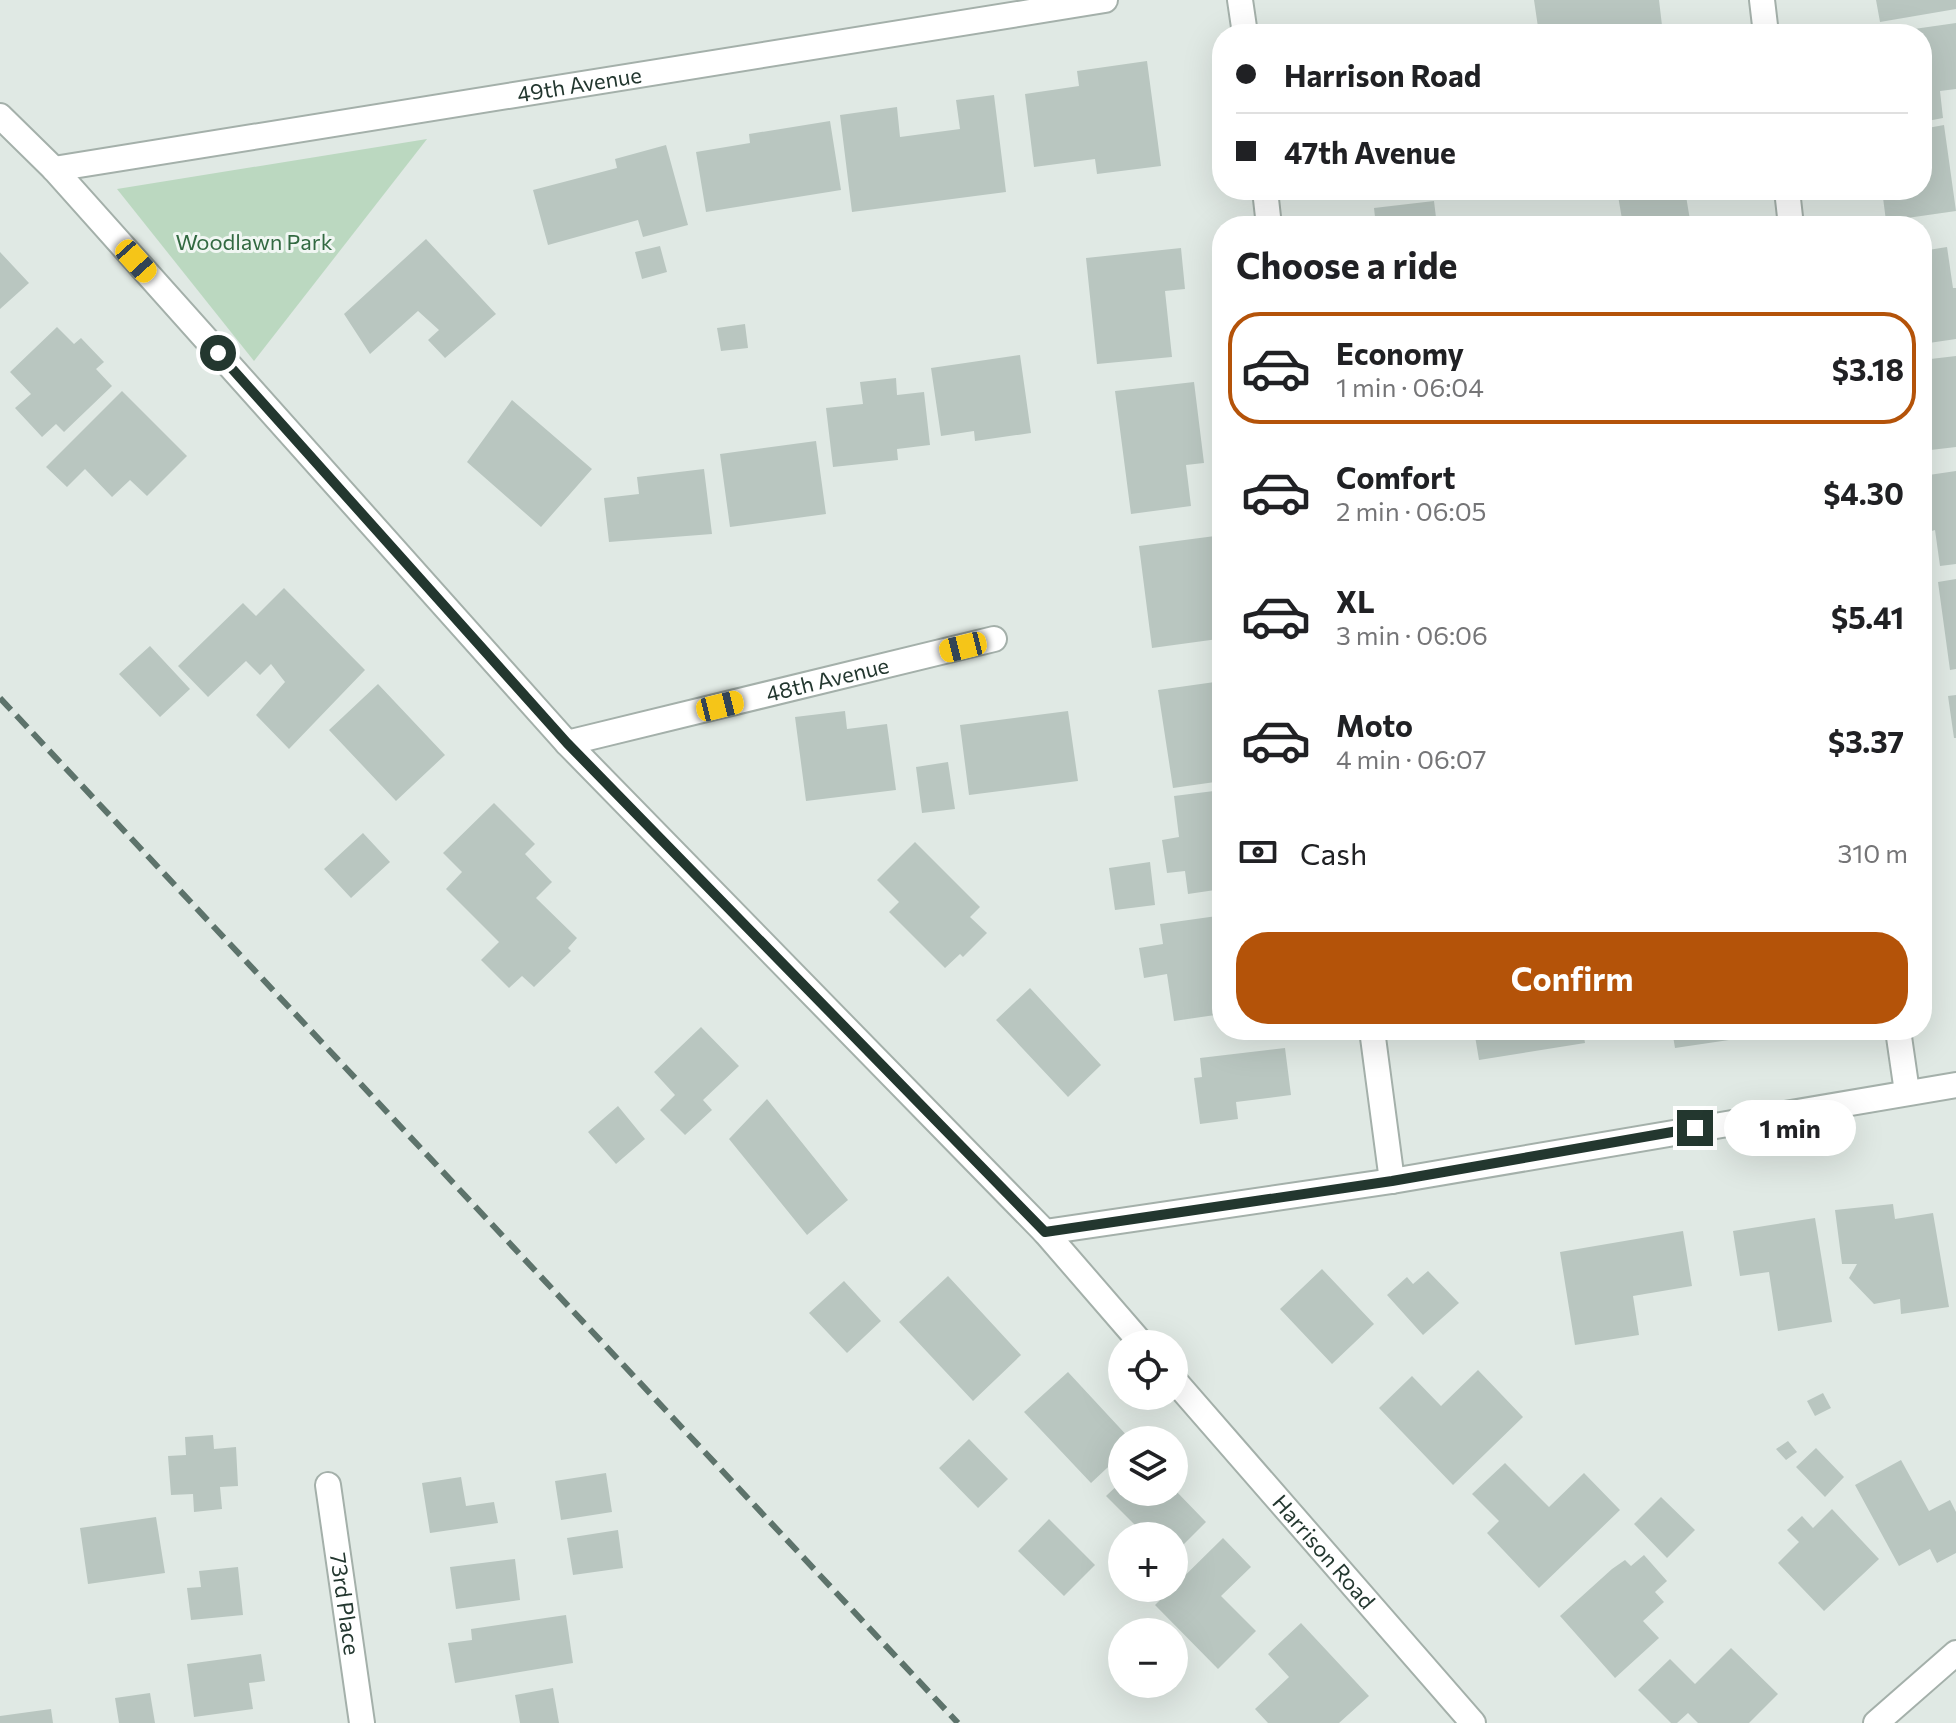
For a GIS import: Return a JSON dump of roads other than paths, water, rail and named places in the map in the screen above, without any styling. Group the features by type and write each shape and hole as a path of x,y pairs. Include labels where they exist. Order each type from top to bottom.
{"street":[{"name":"49th Avenue","path":"54,169 1105,0"},
{"path":"1240,0 1244,24"},
{"path":"1762,0 1765,24"},
{"path":"0,116 54,169 567,743 1045,1232 1130,1330"},
{"name":"48th Avenue","path":"567,743 994,639"},
{"path":"1373,1040 1392,1181"},
{"path":"1899,1040 1907,1092"},
{"path":"1045,1232 1392,1181 1956,1085"},
{"name":"Harrison Road","path":"1188,1396 1473,1723"},
{"name":"73rd Place","path":"328,1485 362,1723"},
{"path":"1876,1723 1956,1653"}],"railway":[{"path":"0,698 958,1723"}],"park label":[{"name":"Woodlawn Park","path":"254,242"}]}
